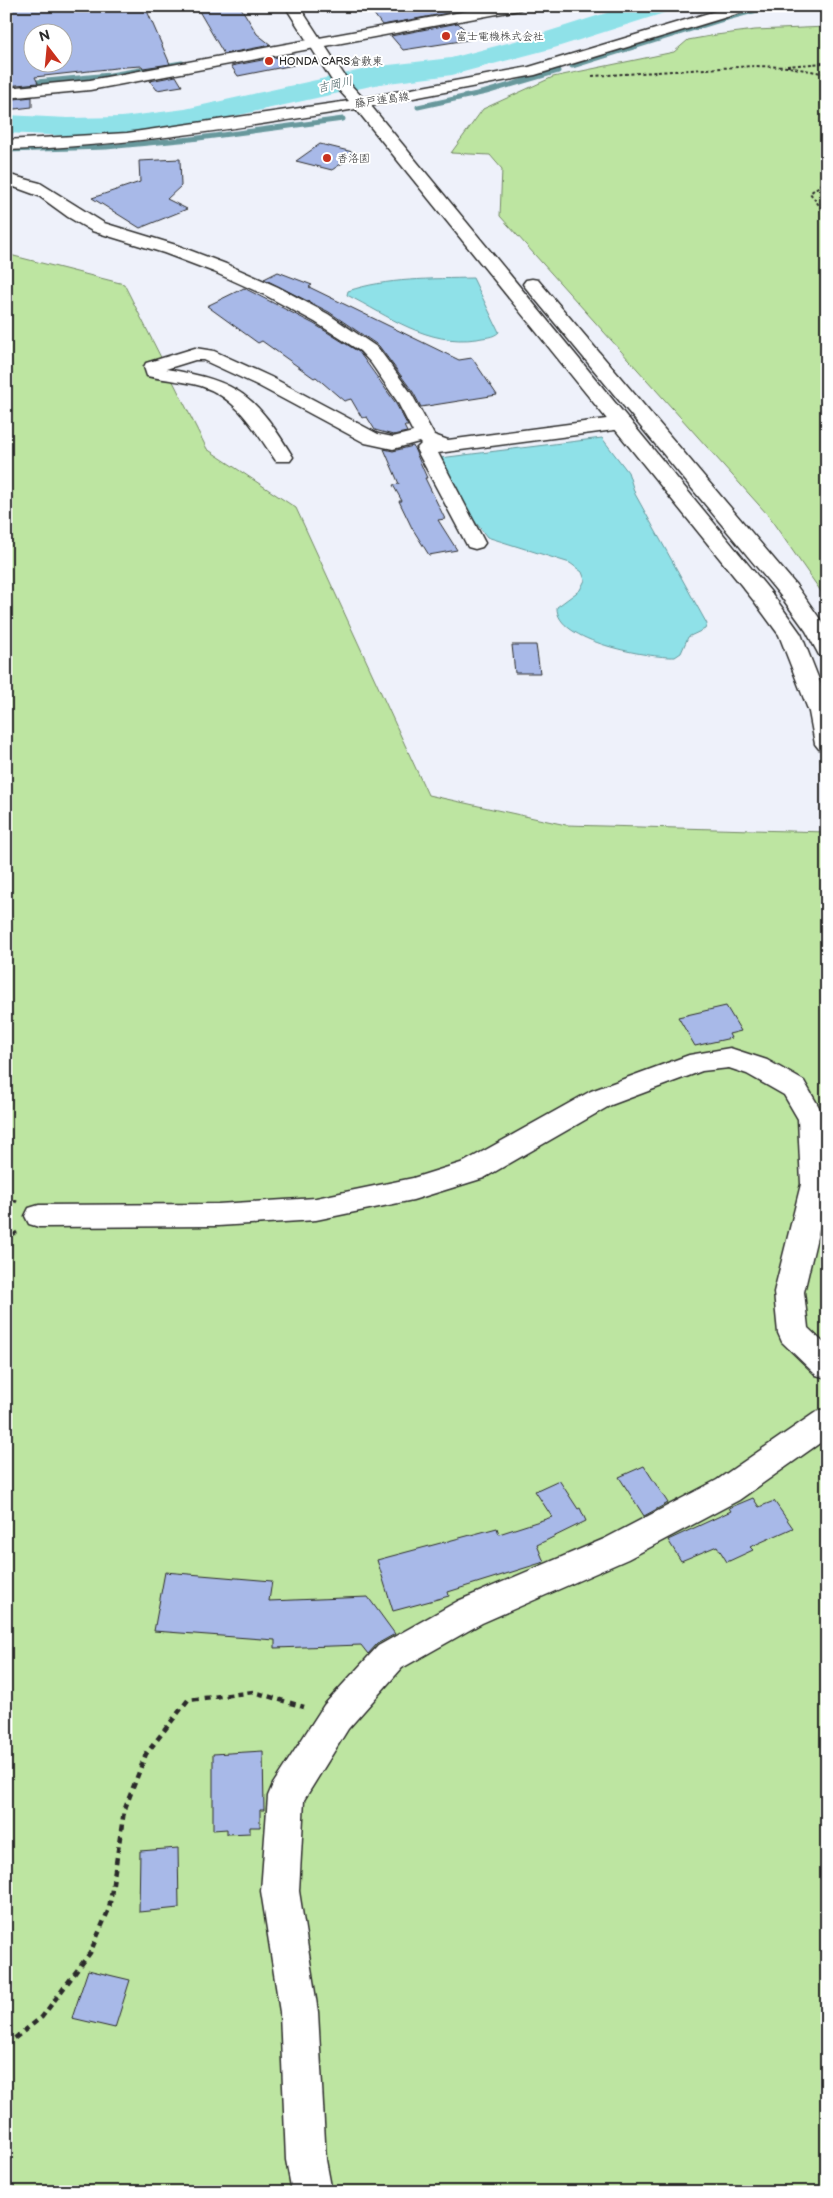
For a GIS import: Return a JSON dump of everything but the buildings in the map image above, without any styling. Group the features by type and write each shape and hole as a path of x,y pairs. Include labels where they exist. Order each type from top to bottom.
{"street":[{"path":"292,6 322,43 345,61"},
{"path":"306,6 333,72 344,87 368,97 393,116 442,176"},
{"path":"6,93 90,85 322,43 461,13 519,6"},
{"name":"藤戸連島線","path":"6,145 77,143 154,136 368,97 469,85 558,64 725,10 748,6"},
{"path":"368,97 378,123 762,596 790,634 820,712 827,744"},
{"path":"6,179 25,181 45,190 78,218 99,228 170,250 228,272 340,328 368,349 411,407 425,435 431,442 447,446"},
{"path":"519,268 737,526 824,638"},
{"path":"283,457 261,422 225,390 209,384 154,372 153,367 195,354 206,355 264,381 372,439 393,443 425,435"},
{"path":"475,543 426,449 622,423"},
{"path":"790,634 824,638"},
{"path":"39,1216 218,1215 316,1209 413,1189 474,1170 601,1098 699,1062 730,1058 757,1067 794,1088 812,1119 815,1184 790,1292 793,1333 827,1366"},
{"path":"312,2192 306,2160 299,2012 280,1891 286,1796 336,1716 390,1657 470,1612 616,1548 728,1490 827,1421"}],"path":[{"path":"558,64 565,73 582,76 633,75 723,67 811,66 824,63"},
{"path":"779,66 827,74"},
{"path":"827,180 810,193 827,216"},
{"path":"6,2046 42,2017 90,1952 109,1909 124,1811 146,1754 188,1700 254,1692 336,1716"}],"green space":[{"path":"827,27 827,600 767,514 500,216 502,169 490,155 451,153 483,109 553,77 674,52 688,40 755,30"},
{"path":"6,254 124,284 207,449 296,508 428,795 566,825 827,832 827,2192 6,2192"}],"water":[{"path":"473,278 499,332 492,336 459,340 425,334 393,320 347,295 348,291 393,281"},
{"path":"602,438 628,472 635,494 707,624 705,629 688,637 681,653 675,657 646,655 606,646 571,630 560,619 557,607 580,590 585,580 582,572 570,563 487,537 470,515 440,458"}],"waterway":[{"name":"吉岡川","path":"6,124 68,127 122,126 185,118 380,75 452,66 544,42 657,6"},
{"path":"572,66 723,19 773,6"},
{"path":"26,83 110,75 182,63"},
{"path":"418,107 486,92 558,71"},
{"path":"6,150 106,147 191,139 343,119"}],"place":[{"name":"富士電機株式会社","path":"446,36"},
{"name":"HONDA CARS倉敷東","path":"269,61"},
{"name":"香洛園","path":"327,158"}]}
